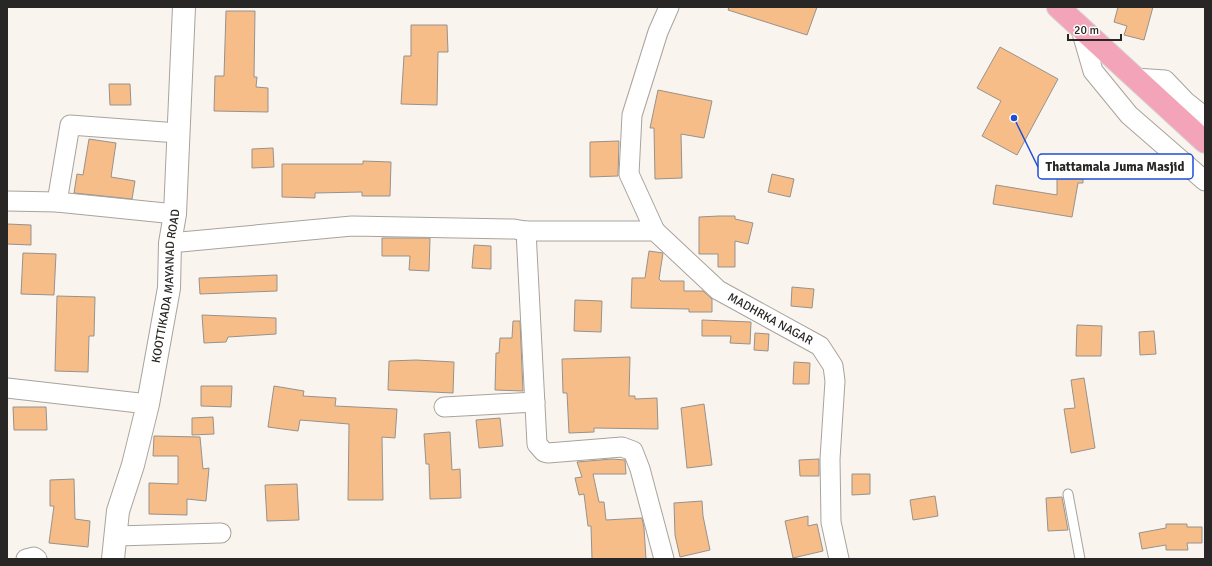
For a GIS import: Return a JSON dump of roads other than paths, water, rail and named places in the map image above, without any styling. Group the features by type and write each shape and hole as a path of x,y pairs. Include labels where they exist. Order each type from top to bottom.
{"main road":[{"name":"KOOTTIKADA MAYANAD ROAD","path":"113,559 118,511 133,465 148,404 170,288 170,243 175,214 184,7"},
{"path":"1058,7 1205,142"}],"street":[{"path":"170,243 352,226 514,229 526,231 655,231 629,174 632,115 658,32 669,7"},
{"path":"1080,26 1093,71 1098,78 1129,114 1205,181"},
{"path":"1135,78 1165,80 1186,102 1205,117"},
{"path":"57,202 70,125 178,133"},
{"path":"7,201 57,202 175,214"},
{"path":"526,231 537,444 544,452 548,453 622,447 633,451 640,469 664,559"},
{"name":"MADHRKA NAGAR","path":"655,231 718,290 820,346 833,366 834,381 830,459 831,522 838,559"},
{"path":"7,388 148,404"},
{"path":"444,407 535,402"},
{"path":"116,536 221,533"},
{"path":"26,559 34,557 37,559"}],"lane":[{"path":"1068,494 1080,559"}],"place":[{"name":"Thattamala Juma Masjid","path":"1014,118"}]}
